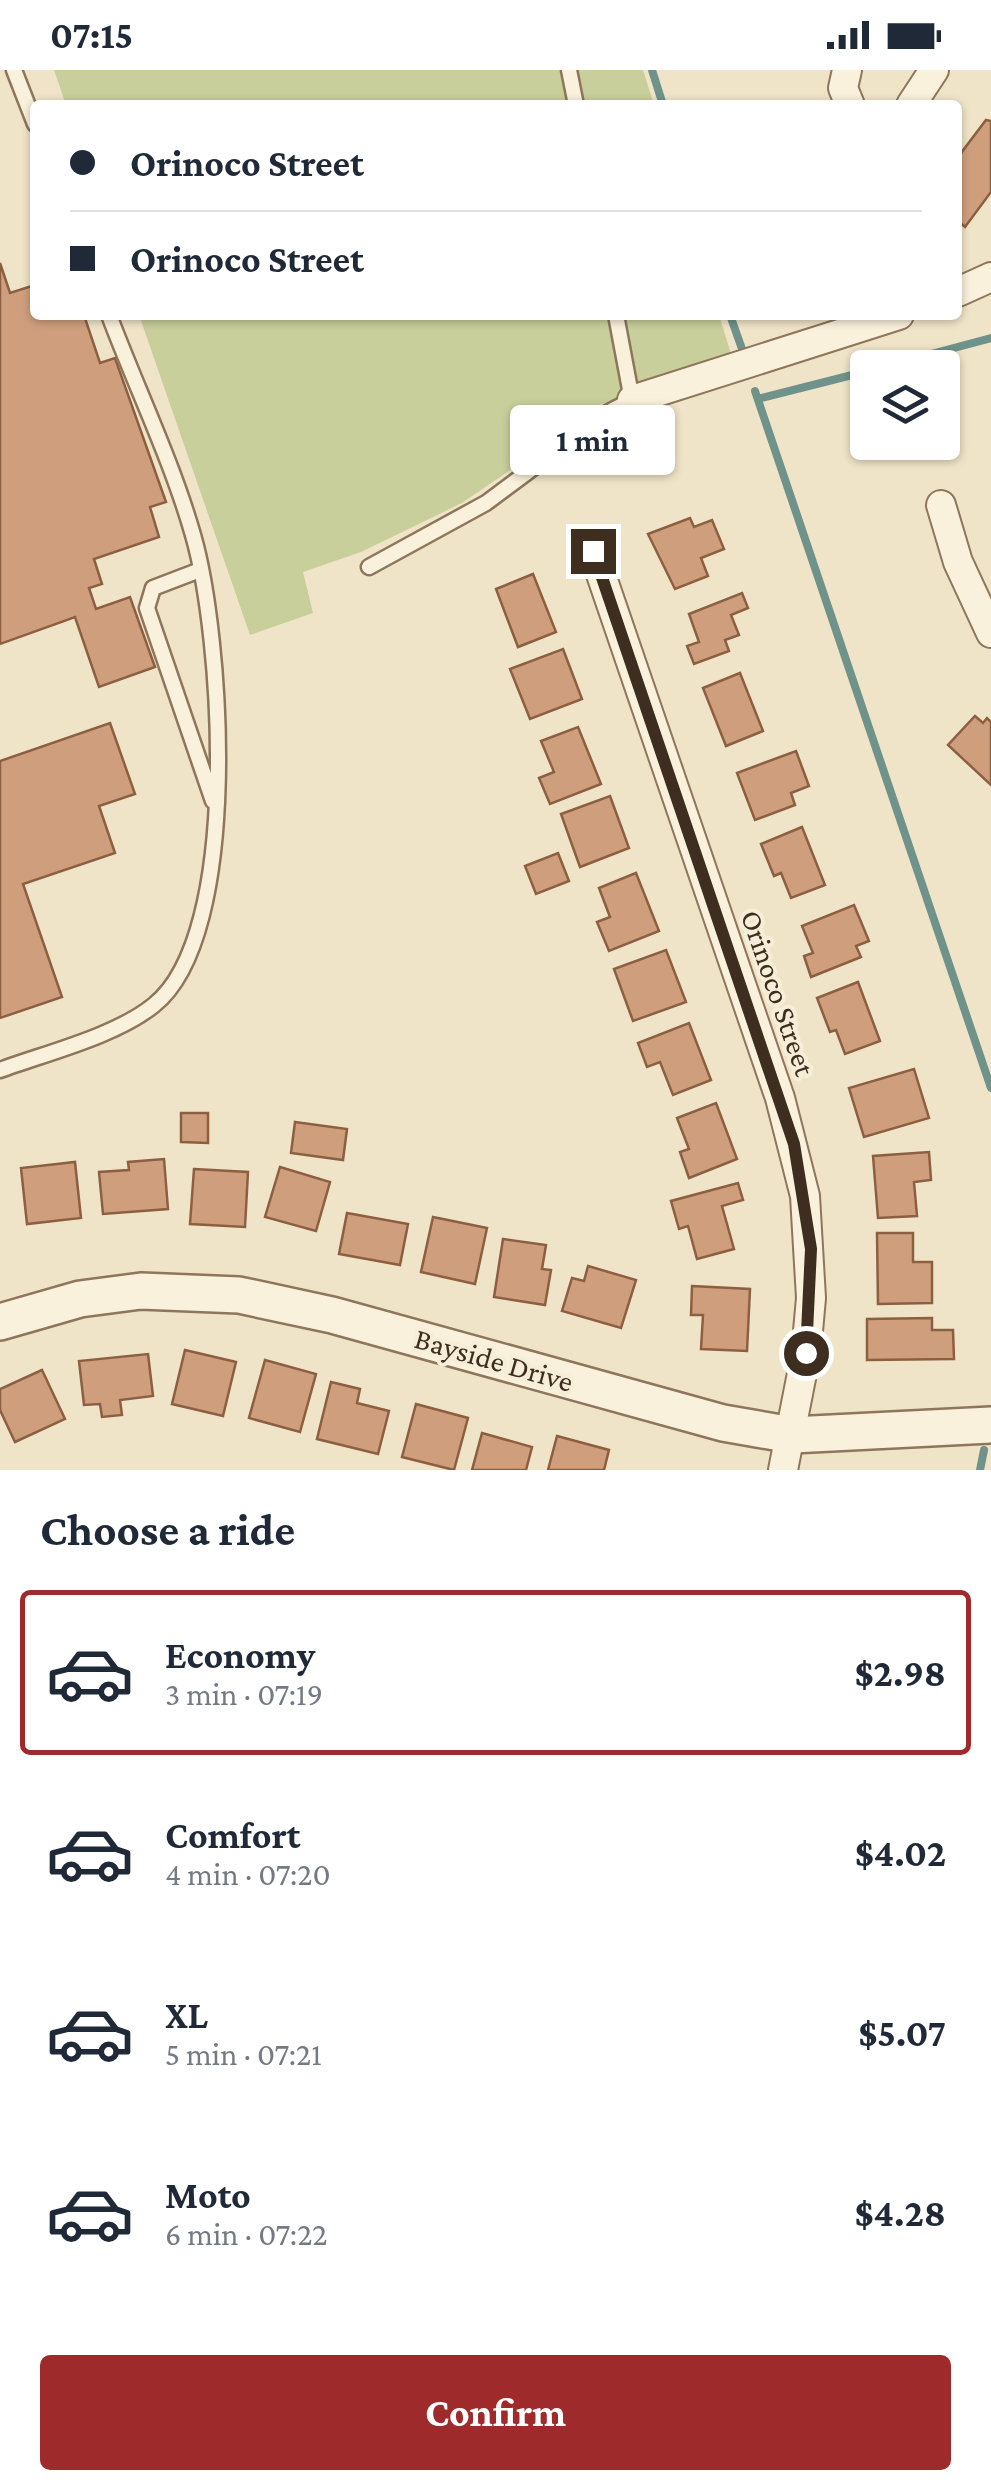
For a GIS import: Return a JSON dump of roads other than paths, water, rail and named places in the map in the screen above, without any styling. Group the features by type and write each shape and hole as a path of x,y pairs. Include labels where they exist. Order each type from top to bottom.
{"street":[{"path":"847,70 844,88 848,100"},
{"path":"914,100 934,70"},
{"path":"962,290 991,277"},
{"path":"632,400 883,320"},
{"path":"941,505 958,562 991,633"},
{"name":"Orinoco Street","path":"593,551 794,1144 807,1214 811,1298 792,1434 783,1470"},
{"name":"Bayside Drive","path":"0,1322 80,1299 141,1291 239,1295 332,1315 722,1424 792,1434 991,1425"}],"lane":[{"path":"14,70 30,111"},
{"path":"569,70 575,100"},
{"path":"0,1070 94,1036 154,1006 178,978 200,919 218,816 212,626 193,534 110,320"},
{"path":"369,566 486,503 607,412 632,400 617,320"},
{"path":"200,570 153,588 147,608 218,816"}],"waterway":[{"path":"652,70 661,100"},
{"path":"732,320 742,349"},
{"path":"946,350 991,338"},
{"path":"758,399 850,376"},
{"path":"755,391 991,1088"},
{"path":"980,1470 984,1450"}]}
